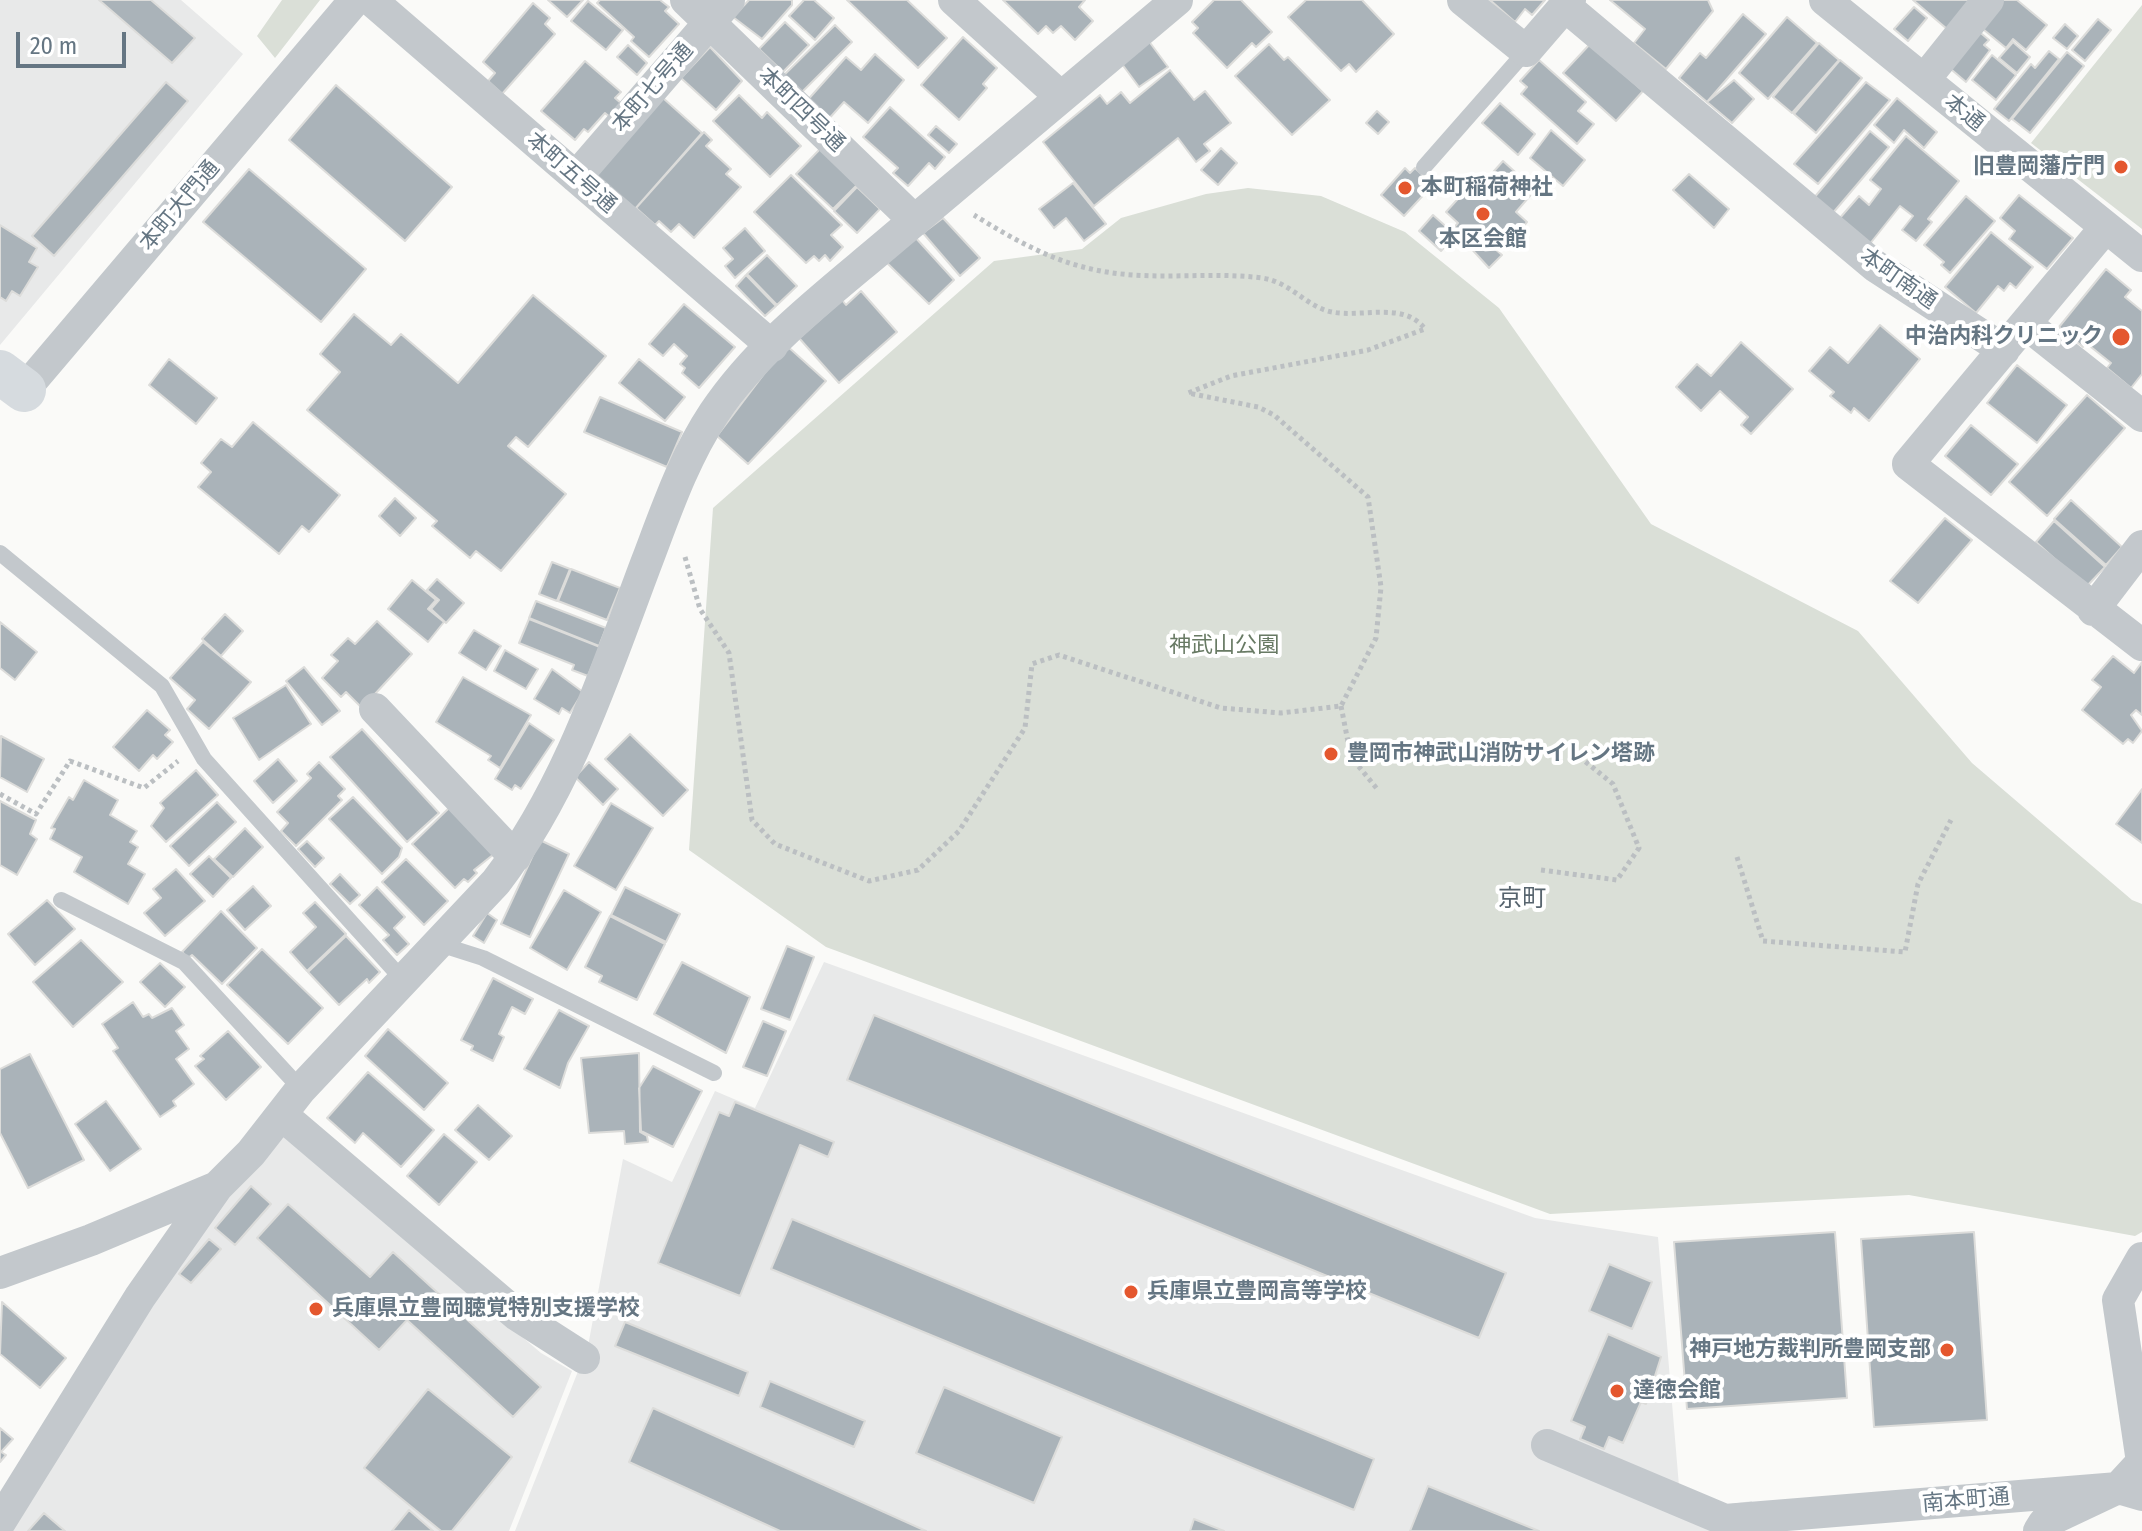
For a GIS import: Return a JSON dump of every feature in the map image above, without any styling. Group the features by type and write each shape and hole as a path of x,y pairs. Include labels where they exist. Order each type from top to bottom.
{"street":[{"name":"本町大門通","path":"12,381 355,0"},
{"name":"本町五号通","path":"371,0 772,346"},
{"name":"本町四号通","path":"686,0 720,11 915,221"},
{"path":"954,0 1061,97"},
{"path":"0,1522 140,1297 217,1187 282,1115 301,1089 439,944 515,857 575,751 665,512 688,459 714,413 772,346 1177,0"},
{"path":"1463,0 1526,51"},
{"name":"本通","path":"1825,0 2142,256"},
{"path":"1924,80 1988,0"},
{"name":"本町南通","path":"1526,51 1567,3 1875,266 2004,350"},
{"name":"本町七号通","path":"576,177 720,11"},
{"path":"2105,228 1908,464 2142,645"},
{"path":"2026,324 2142,416"},
{"path":"2093,610 2142,546"},
{"path":"375,709 515,857"},
{"path":"282,1115 517,1315 584,1358"},
{"path":"0,1273 91,1240 217,1187"},
{"path":"2039,1531 2044,1523 2130,1492 2142,1462 2133,1347 2118,1300 2142,1258"},
{"name":"南本町通","path":"1547,1445 1725,1520 2130,1492"}],"lane":[{"path":"1424,167 1526,51"},
{"path":"0,553 162,686 214,772 403,980"},
{"path":"61,900 184,962 301,1089"},
{"path":"439,944 483,958 714,1073"}],"path":[{"path":"962,208 1028,248 1096,270 1162,279 1232,277 1279,281 1321,309 1336,313 1390,313 1419,321 1425,329 1368,350 1231,376 1188,393 1258,407 1274,415 1368,497 1381,587 1376,638 1341,706 1351,757 1378,790"},
{"path":"665,512 685,556 700,609 729,653 752,820 775,844 869,881 918,870 959,831 1025,728 1032,664 1059,655 1221,708 1281,713 1341,706"},
{"path":"0,794 36,814 70,761 144,788 158,780 196,744"},
{"path":"1541,870 1617,880 1639,848 1613,784 1576,754"},
{"path":"1737,857 1763,941 1905,952 1918,884 1951,820"}],"shaded area":[{"path":"0,0 181,0 243,54 0,345"},
{"name":"兵庫県立豊岡高等学校","path":"824,962 1535,1218 1658,1237 1679,1486 1723,1505 1752,1501 1752,1531 515,1531 588,1346 623,1159 672,1182 715,1091 755,1108"},
{"name":"兵庫県立豊岡聴覚特別支援学校","path":"280,1130 541,1353 572,1371 509,1531 6,1531 169,1265"}],"green space":[{"path":"282,0 320,0 275,58 257,36"},
{"path":"2142,5 2142,229 2031,143"},
{"name":"神武山公園","path":"1248,188 1321,196 1405,232 1499,308 1651,524 1858,631 1972,763 2132,900 2142,904 2142,1232 2135,1236 1909,1195 1550,1214 826,947 689,850 713,508 994,261 1082,249 1121,218 1206,194"}],"building":[{"path":"99,0 151,0 195,38 172,63"},
{"path":"548,0 583,0 567,17"},
{"path":"600,0 660,0 669,7 665,11 679,24 649,57 631,41 634,37 597,3"},
{"path":"749,0 792,0 792,5 762,39 733,17"},
{"path":"804,0 814,0 834,18 815,40 789,16"},
{"path":"847,0 907,0 947,38 918,68"},
{"path":"1003,0 1085,0 1079,7 1093,21 1075,40 1061,26 1053,33 1046,26 1038,34"},
{"path":"1214,0 1241,0 1272,32 1256,47 1252,43 1227,68 1193,33 1198,28 1192,22"},
{"path":"1306,0 1362,0 1394,34 1356,72 1349,64 1341,71 1288,17"},
{"path":"1490,0 1545,0 1532,15 1525,9 1515,22"},
{"path":"1610,0 1708,0 1713,11 1666,69 1634,43 1645,29"},
{"path":"1913,0 1972,0 1947,29"},
{"path":"1999,0 2017,0 2047,25 2026,50 2013,39 2006,48 1978,25"},
{"path":"588,1 623,30 606,50 571,21"},
{"path":"533,3 550,18 545,24 555,34 502,94 488,81 495,73 483,62"},
{"path":"1914,7 1927,18 1908,41 1894,29"},
{"path":"1743,14 1766,34 1707,102 1679,78 1700,53 1706,58"},
{"path":"1787,17 1817,43 1768,99 1739,73"},
{"path":"2098,19 2111,30 2085,61 2072,50"},
{"path":"785,22 809,45 783,72 759,49"},
{"path":"2065,24 2078,36 2067,49 2053,38"},
{"path":"835,25 852,42 798,96 780,79"},
{"path":"1976,29 1989,40 1984,45 1990,50 1966,82 1946,65"},
{"path":"963,37 997,68 983,84 987,88 959,120 921,85"},
{"path":"1148,40 1168,67 1139,87 1119,60"},
{"path":"2013,42 2030,57 2017,73 1999,58"},
{"path":"1819,43 1839,60 1792,113 1773,97"},
{"path":"1269,44 1284,60 1288,57 1330,100 1292,135 1235,76"},
{"path":"1590,44 1643,91 1616,121 1563,73"},
{"path":"628,45 647,63 637,75 617,57"},
{"path":"710,47 742,81 716,110 681,78"},
{"path":"2049,51 2059,59 2009,121 1994,109 2031,64 2035,68"},
{"path":"2067,52 2084,66 2030,133 2012,119"},
{"path":"875,54 904,80 868,123 844,102 826,122 805,103 846,57 861,70"},
{"path":"1992,55 2016,75 1996,100 1972,80"},
{"path":"1539,60 1586,102 1578,111 1594,124 1577,144 1521,94 1527,87 1520,81"},
{"path":"1840,60 1862,78 1816,133 1794,114"},
{"path":"585,61 621,92 615,98 622,104 611,118 605,113 588,132 584,129 575,140 541,111"},
{"path":"1170,70 1194,100 1205,91 1231,123 1204,144 1210,151 1196,162 1178,138 1094,206 1043,142 1100,95 1107,104 1121,92 1130,103"},
{"path":"1734,80 1754,99 1732,123 1707,102"},
{"path":"166,82 188,101 54,256 32,236"},
{"path":"1866,82 1890,100 1818,184 1794,164"},
{"path":"336,85 452,187 405,241 289,140"},
{"path":"739,95 762,118 767,112 801,146 770,177 713,121"},
{"path":"663,98 702,133 635,209 596,175"},
{"path":"1897,98 1937,132 1924,148 1904,130 1894,143 1874,125"},
{"path":"1500,103 1535,134 1518,155 1482,123"},
{"path":"890,107 945,157 935,169 929,163 908,186 893,173 898,168 863,137"},
{"path":"1377,111 1389,122 1378,134 1366,123"},
{"path":"936,126 957,144 949,153 928,135"},
{"path":"1551,130 1585,160 1563,186 1530,158"},
{"path":"1870,131 1889,147 1832,214 1813,199"},
{"path":"704,132 712,140 706,146 731,169 726,174 741,187 694,238 679,224 671,232 659,221 655,225 636,208"},
{"path":"1906,136 1959,181 1928,219 1932,222 1916,241 1902,230 1913,216 1900,206 1869,245 1839,219 1859,196 1869,205 1881,189 1870,180"},
{"path":"1221,148 1237,163 1218,185 1201,170"},
{"path":"820,149 857,185 833,209 796,174"},
{"name":"本区会館","path":"1503,161 1535,190 1516,212 1527,222 1512,240 1506,234 1494,248 1502,255 1489,268 1457,233 1441,251 1419,231 1433,215 1451,231 1458,223 1446,212 1465,191 1471,197"},
{"path":"1405,168 1410,173 1415,168 1427,179 1423,184 1429,189 1404,216 1381,195"},
{"path":"249,169 366,269 321,322 203,222"},
{"path":"1689,174 1729,209 1714,228 1673,190"},
{"path":"791,175 842,225 831,235 843,247 830,261 825,255 819,261 814,256 806,263 754,212"},
{"path":"1073,183 1106,224 1084,241 1066,218 1054,228 1039,209"},
{"path":"857,187 880,209 857,233 834,211"},
{"path":"2019,195 2073,238 2047,269 2009,239 2015,231 2000,218"},
{"path":"1966,196 1995,221 1950,273 1941,265 1944,262 1924,245"},
{"path":"943,218 980,258 960,276 923,233"},
{"path":"0,225 37,248 29,262 38,267 20,296 12,291 6,301 0,297"},
{"path":"745,228 765,251 735,278 725,266 733,259 723,248"},
{"path":"1991,232 2033,267 2016,288 2010,283 2004,291 1998,286 1976,313 1945,287"},
{"path":"914,236 954,280 929,304 884,260"},
{"path":"767,255 797,286 777,305 747,274"},
{"path":"2106,269 2131,290 2125,297 2142,311 2142,374 2131,388 2107,368 2111,363 2086,343 2083,347 2059,327"},
{"path":"746,275 776,306 765,316 736,286"},
{"path":"861,291 897,332 839,383 799,338 842,300 846,305"},
{"path":"533,295 606,356 528,447 516,437 508,446 566,494 501,571 476,551 470,558 432,526 437,521 307,410 340,372 320,354 354,314 391,345 401,334 458,383"},
{"path":"684,304 735,347 699,388 682,373 685,368 680,364 687,356 674,344 663,356 649,344"},
{"path":"1880,325 1920,359 1869,421 1854,408 1851,413 1830,396 1834,392 1809,371 1830,347 1848,363"},
{"path":"1741,342 1793,389 1751,434 1741,425 1748,417 1720,391 1701,411 1676,387 1697,364 1711,376"},
{"path":"786,345 826,381 748,464 717,436"},
{"path":"169,359 217,398 196,424 149,385"},
{"path":"639,359 685,397 665,421 619,383"},
{"path":"2017,365 2067,405 2037,443 1987,403"},
{"path":"2087,395 2125,428 2047,516 2009,482"},
{"path":"600,397 682,432 667,467 584,432"},
{"path":"253,422 340,495 309,532 302,526 279,554 198,487 211,472 201,463 221,439 232,447"},
{"path":"1971,425 2018,464 1991,495 1945,456"},
{"path":"395,498 416,518 400,536 379,516"},
{"path":"2071,500 2122,547 2106,565 2054,519"},
{"path":"1945,518 1972,540 1918,603 1890,581"},
{"path":"2054,521 2105,567 2086,587 2036,542"},
{"path":"552,562 570,569 557,601 539,594"},
{"path":"571,569 620,588 607,620 558,601"},
{"path":"437,579 464,603 446,623 431,609 439,600 427,590"},
{"path":"412,580 436,600 428,609 444,622 428,642 388,609"},
{"path":"536,601 606,628 599,646 529,618"},
{"path":"225,614 243,631 221,656 202,639"},
{"path":"529,619 600,647 588,676 572,670 574,665 519,643"},
{"path":"377,621 412,654 362,708 346,692 341,697 322,678 338,661 331,655 348,638 355,644"},
{"path":"0,622 37,652 15,680 0,668"},
{"path":"474,630 501,646 486,670 459,653"},
{"path":"203,642 251,682 209,729 187,709 195,700 170,678"},
{"path":"505,650 538,669 526,689 494,671"},
{"path":"2113,656 2134,673 2142,662 2142,715 2136,710 2131,715 2142,731 2133,743 2128,739 2123,744 2082,710 2101,687 2092,680"},
{"path":"304,667 340,711 322,725 286,681"},
{"path":"552,669 583,692 570,713 562,708 559,714 534,699"},
{"path":"463,677 531,715 500,768 488,760 491,756 436,722"},
{"path":"286,685 311,724 259,760 233,718"},
{"path":"147,710 170,730 165,735 173,742 157,759 153,755 139,771 113,747"},
{"path":"529,723 554,740 521,789 515,785 512,790 495,779"},
{"path":"362,729 439,813 407,842 330,757"},
{"path":"630,734 688,790 663,816 605,759"},
{"path":"1,736 44,759 27,792 0,777"},
{"path":"278,759 297,781 273,803 254,781"},
{"path":"319,762 345,789 338,796 342,800 296,846 281,831 288,823 277,812 311,778 307,774"},
{"path":"589,762 618,789 603,805 575,777"},
{"path":"196,770 218,795 166,842 151,826 164,808 160,803"},
{"path":"84,780 118,800 110,815 137,831 130,842 138,847 128,864 145,874 128,904 74,872 82,857 50,839 55,829 51,828 69,797 73,800"},
{"path":"2142,789 2142,843 2116,824"},
{"path":"353,797 402,848 399,857 382,874 329,819"},
{"path":"0,801 36,820 30,834 37,839 17,875 0,865"},
{"path":"217,802 236,822 189,866 170,846"},
{"path":"611,803 653,828 616,890 574,866"},
{"path":"449,808 494,854 474,870 477,873 468,882 464,879 455,888 412,844"},
{"path":"245,828 263,847 233,877 214,859"},
{"path":"540,840 569,854 530,937 501,924"},
{"path":"307,841 324,858 315,867 298,849"},
{"path":"209,856 231,878 213,897 190,874"},
{"path":"406,859 448,901 424,925 382,882"},
{"path":"176,869 205,901 165,936 144,913 161,898 153,889"},
{"path":"340,874 360,895 350,904 330,884"},
{"path":"253,886 271,906 245,930 227,910"},
{"path":"377,887 405,917 394,928 409,944 397,955 383,940 389,935 359,905"},
{"path":"625,887 680,914 666,942 611,915"},
{"path":"564,890 601,912 567,970 530,948"},
{"path":"47,900 75,929 35,965 8,934"},
{"path":"315,902 346,934 307,971 290,952 316,927 303,913"},
{"path":"221,911 257,948 222,984 192,955 188,958 182,952"},
{"path":"487,913 497,920 484,943 473,936"},
{"path":"610,916 665,944 637,1000 599,982 602,976 585,967"},
{"path":"346,936 380,972 369,983 367,979 339,1005 308,972"},
{"path":"81,940 123,982 73,1027 33,982"},
{"path":"787,946 814,957 790,1020 761,1009"},
{"path":"262,949 323,1008 288,1044 227,985"},
{"path":"682,962 750,997 726,1053 654,1014"},
{"path":"160,963 185,987 165,1007 140,982"},
{"path":"493,978 533,999 525,1014 512,1007 499,1034 504,1037 493,1061 471,1050 473,1046 461,1040"},
{"path":"133,1002 143,1017 149,1014 152,1018 172,1008 184,1025 176,1031 189,1049 176,1059 194,1084 173,1101 176,1106 160,1117 113,1051 118,1048 102,1024"},
{"path":"559,1010 589,1026 568,1063 560,1088 524,1069"},
{"path":"874,1015 1506,1273 1479,1338 847,1080"},
{"path":"763,1021 786,1031 767,1076 743,1067"},
{"path":"388,1029 448,1083 424,1110 365,1056"},
{"path":"228,1031 261,1067 226,1100 195,1066 204,1059 200,1056"},
{"path":"639,1053 640,1132 647,1136 648,1142 625,1144 624,1131 589,1133 581,1058"},
{"path":"30,1054 84,1160 28,1188 0,1133 0,1069"},
{"path":"653,1066 702,1091 673,1147 641,1131 639,1088"},
{"path":"368,1072 434,1130 401,1167 363,1133 355,1143 327,1118"},
{"path":"106,1101 141,1149 110,1171 75,1124"},
{"path":"735,1102 834,1142 828,1157 800,1145 740,1296 658,1263 719,1112 729,1116"},
{"path":"478,1105 512,1136 489,1160 455,1130"},
{"path":"444,1134 477,1162 439,1205 407,1176"},
{"path":"251,1186 271,1204 235,1245 215,1228"},
{"path":"288,1204 370,1277 393,1252 541,1387 513,1417 407,1320 379,1350 257,1238"},
{"path":"792,1219 1374,1459 1354,1510 771,1269"},
{"path":"1835,1232 1847,1398 1687,1409 1674,1242"},
{"path":"1974,1232 1987,1420 1874,1427 1861,1239"},
{"path":"209,1239 221,1249 191,1283 179,1274"},
{"path":"1609,1264 1652,1282 1632,1329 1589,1311"},
{"path":"2,1302 66,1358 40,1388 0,1354"},
{"path":"625,1322 748,1372 739,1396 615,1346"},
{"name":"達徳会館","path":"1608,1334 1661,1357 1646,1404 1641,1402 1623,1443 1609,1437 1604,1449 1580,1439 1585,1427 1571,1421"},
{"path":"770,1381 865,1421 854,1447 760,1407"},
{"path":"944,1387 1062,1437 1034,1503 916,1453"},
{"path":"428,1389 512,1457 452,1531 441,1531 364,1468"},
{"path":"653,1408 926,1531 780,1531 629,1462"},
{"path":"0,1428 13,1439 1,1452 6,1455 0,1462"},
{"path":"1428,1486 1539,1531 1410,1531"},
{"path":"409,1510 433,1531 392,1531"},
{"path":"44,1513 65,1531 28,1531"},
{"path":"1194,1519 1224,1531 1190,1531"}],"place":[{"name":"旧豊岡藩庁門","path":"2121,167"},
{"name":"本町稲荷神社","path":"1405,188"},
{"name":"本区会館","path":"1483,214"},
{"name":"中治内科クリニック","path":"2121,337"},
{"name":"豊岡市神武山消防サイレン塔跡","path":"1331,754"},
{"name":"兵庫県立豊岡高等学校","path":"1131,1292"},
{"name":"兵庫県立豊岡聴覚特別支援学校","path":"316,1309"},
{"name":"神戸地方裁判所豊岡支部","path":"1947,1350"},
{"name":"達徳会館","path":"1617,1391"}],"district":[{"name":"京町","path":"1522,899"}]}
